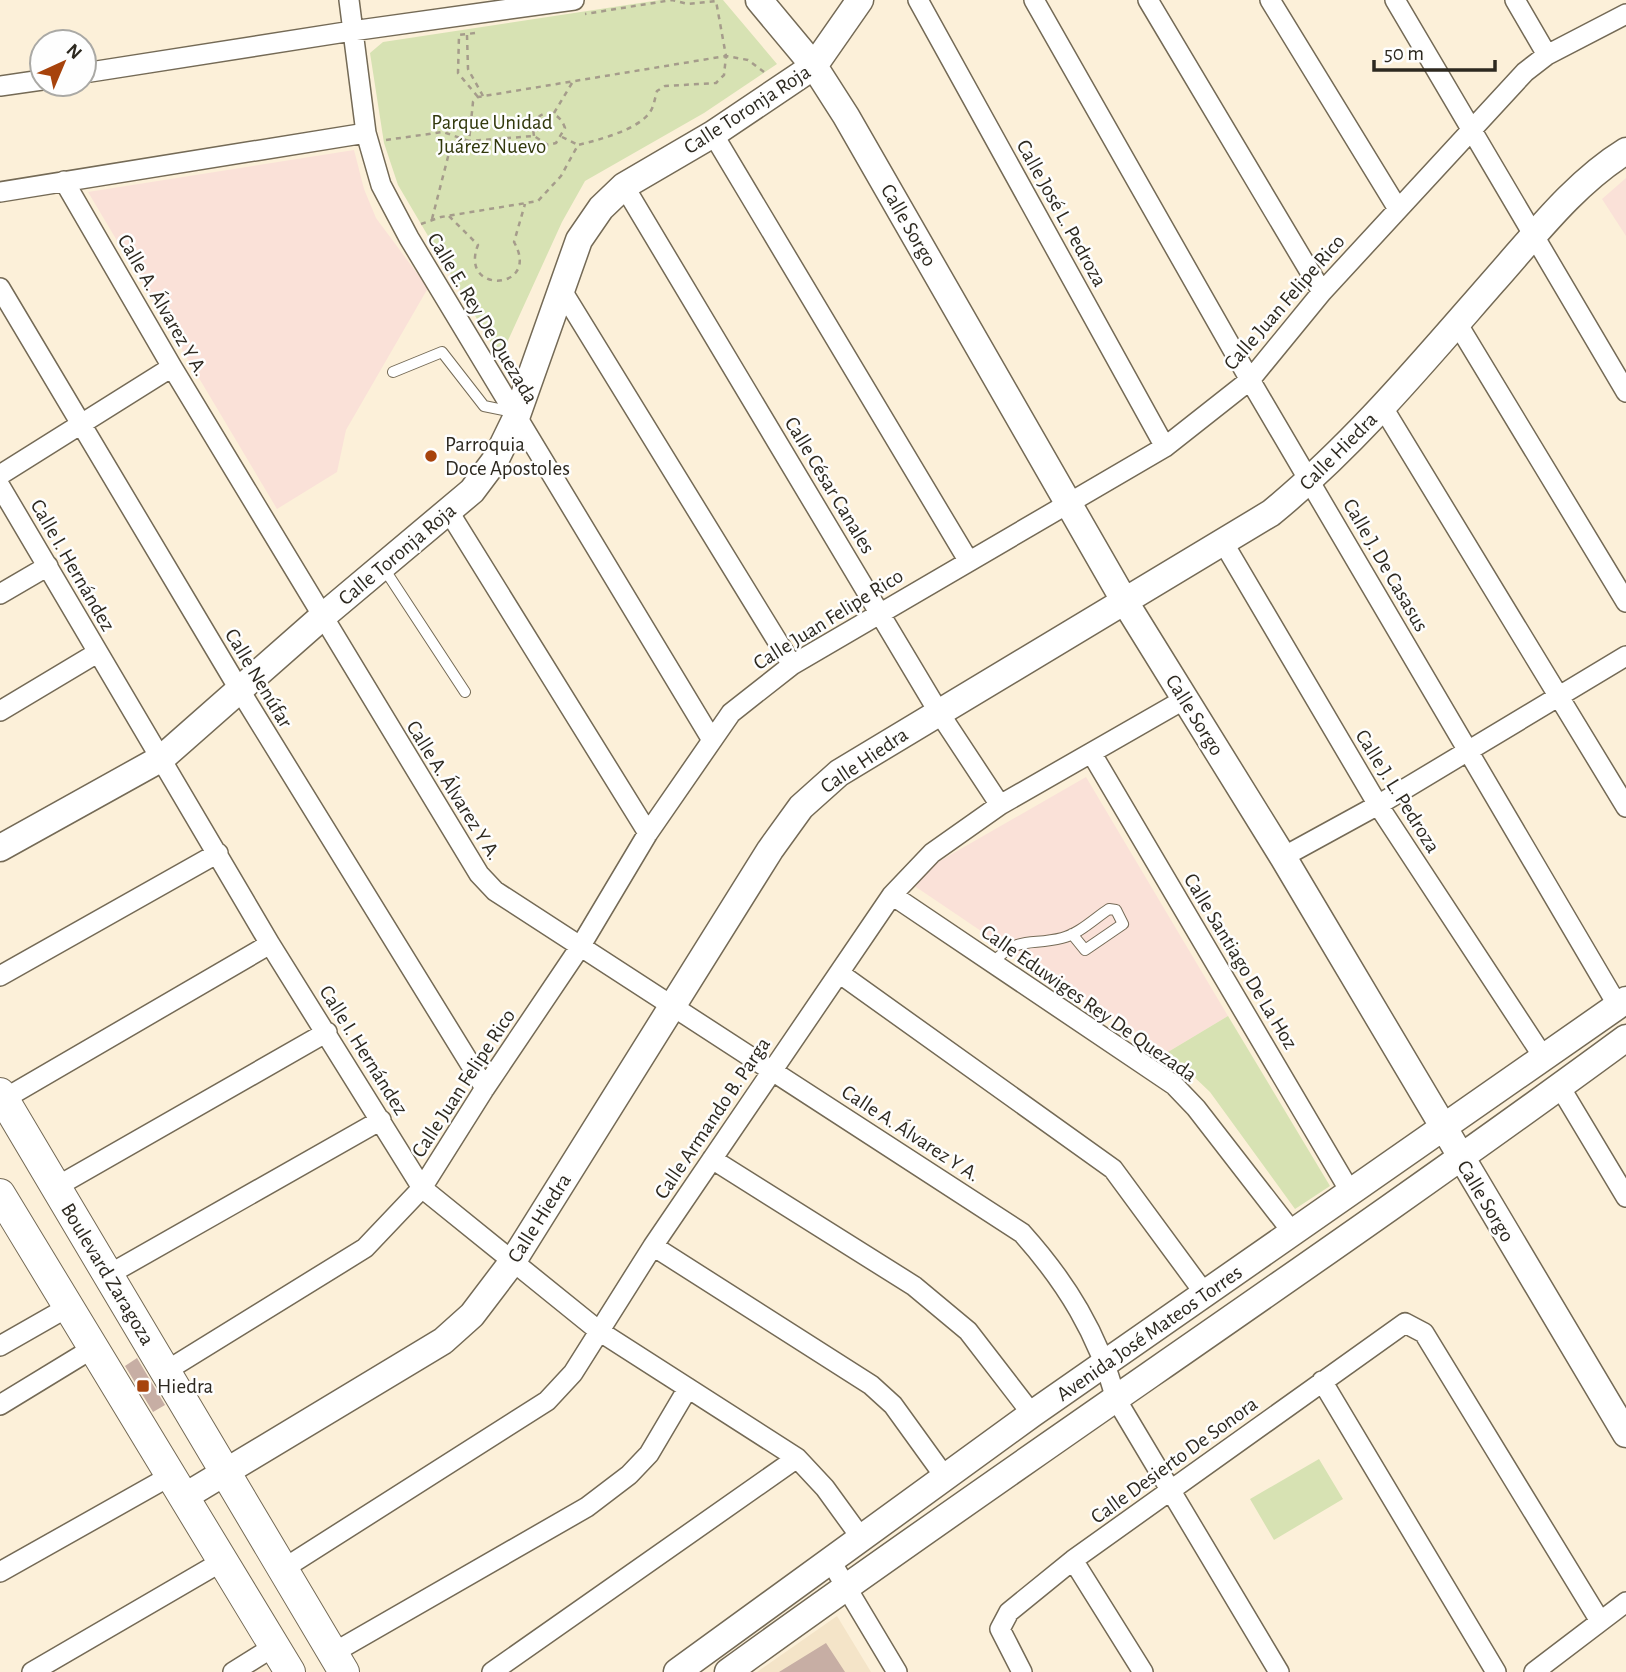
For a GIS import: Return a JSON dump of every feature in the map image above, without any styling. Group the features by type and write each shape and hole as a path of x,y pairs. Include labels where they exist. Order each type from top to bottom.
{"main road":[{"name":"Boulevard Zaragoza","path":"2,1096 339,1662"},
{"path":"5,1212 70,1306 221,1562 290,1672"}],"street":[{"name":"Calle E. Rey De Quezada","path":"349,0 368,138 381,185 406,233 712,740"},
{"name":"Calle Sorgo","path":"760,0 814,66 1125,602 1283,857 1626,1434"},
{"name":"Calle Toronja Roja","path":"0,848 162,758 322,617 449,512 484,477 515,415 579,240 601,208 625,186 713,134 814,66 860,0"},
{"name":"Calle José L. Pedroza","path":"918,0 1165,447"},
{"name":"Calle J. De Casasus","path":"1034,0 1310,481 1468,750 1622,1003"},
{"path":"1148,0 1322,292"},
{"path":"1270,0 1398,209"},
{"path":"1395,0 1626,392"},
{"path":"1515,0 1547,55"},
{"path":"98,71 352,30 575,8"},
{"name":"Calle Juan Felipe Rico","path":"166,1371 365,1248 422,1188 485,1088 580,947 648,833 712,740 748,697 792,665 1165,447 1251,380 1322,292 1525,72 1547,55 1626,14"},
{"path":"0,86 28,82"},
{"path":"713,134 968,560"},
{"path":"0,191 368,138"},
{"name":"Calle Hiedra","path":"178,1486 226,1474 443,1341 472,1315 513,1261 770,850 801,807 839,773 938,711 1271,513 1310,481 1382,406 1534,236 1601,168 1626,150"},
{"name":"Calle A. Álvarez Y A.","path":"64,181 172,367 479,874 495,891 1022,1233 1052,1266 1073,1298 1106,1363 1116,1399 1279,1672"},
{"name":"Calle César Canales","path":"625,186 938,711 1000,805"},
{"name":"Calle Nenúfar","path":"0,288 82,421 239,689 485,1088"},
{"path":"561,289 792,665"},
{"path":"1457,323 1626,601"},
{"path":"0,475 82,421 172,367"},
{"path":"1382,406 1626,807"},
{"name":"Calle I. Hernández","path":"0,486 270,944 422,1188 599,1331 797,1458 825,1488 862,1539"},
{"path":"449,512 648,833"},
{"name":"Calle J. L. Pedroza","path":"1223,542 1378,805 1544,1058"},
{"path":"0,593 48,566"},
{"path":"0,711 97,653"},
{"path":"1283,857 1378,805 1626,656"},
{"name":"Calle Armando B. Parga","path":"284,1569 547,1401 573,1373 653,1246 892,895 932,853 1000,805 1185,699"},
{"name":"Calle Santiago De La Hoz","path":"1092,754 1351,1193"},
{"path":"0,976 218,853"},
{"name":"Calle Eduwiges Rey De Quezada","path":"892,895 1174,1085 1196,1108 1293,1233"},
{"path":"2,1096 270,944"},
{"path":"839,973 1114,1169 1205,1294"},
{"name":"Avenida José Mateos Torres","path":"677,1672 1032,1414 1622,1003"},
{"path":"56,1187 327,1032"},
{"name":"Avenida José Mateos Torres","path":"728,1672 847,1586 1461,1159 1626,1038"},
{"path":"1560,1087 1624,1188"},
{"path":"108,1275 380,1120"},
{"path":"712,1159 914,1286 968,1331 1032,1414"},
{"path":"653,1246 872,1385 893,1405 945,1477"},
{"path":"0,1346 70,1306"},
{"name":"Calle Desierto De Sonora","path":"1022,1672 1004,1642 1000,1629 1009,1612 1073,1560 1405,1323 1423,1332 1600,1621"},
{"path":"0,1405 95,1347"},
{"path":"1322,1381 1496,1672"},
{"path":"339,1662 587,1507 629,1475 649,1454 688,1388"},
{"path":"492,1672 797,1458"},
{"path":"0,1572 178,1486"},
{"path":"831,1560 897,1672"},
{"path":"1073,1560 1143,1672"},
{"path":"32,1672 221,1562"},
{"path":"1534,1672 1626,1602"},
{"path":"233,1672 275,1646"}],"lane":[{"path":"393,372 442,352 484,406 515,415"},
{"path":"383,567 465,692"},
{"path":"993,963 1020,942 1062,938 1113,908 1123,924 1086,950 1072,934"}],"path":[{"path":"562,137 578,145 614,135 646,117 652,111 657,91 665,86 716,83 724,75 726,56 716,1 688,4 672,0 575,8"},
{"path":"478,33 459,35 458,73 478,97"},
{"path":"467,34 468,69 484,96"},
{"path":"469,141 473,102 478,97 726,56 748,60 780,89"},
{"path":"554,113 572,83"},
{"path":"432,219 450,149 469,141 534,135 548,145 562,137 565,128 562,119 554,113 544,112 536,117 532,126 534,135"},
{"path":"368,138 443,132 469,141"},
{"path":"406,233 432,219 538,201 561,176 578,145"},
{"path":"449,216 478,245 474,254 480,274 489,281 501,282 512,277 519,269 520,253 514,242 525,204"}],"shaded area":[{"path":"354,150 364,189 376,218 428,288 346,430 337,472 277,509 88,192"},
{"path":"1626,178 1626,236 1602,199"},
{"path":"1086,777 1228,1016 1168,1052 1055,981 913,885 924,870"},
{"path":"837,1616 871,1672 757,1672"}],"green space":[{"name":"Parque Unidad Juárez Nuevo","path":"660,0 723,0 777,64 704,113 585,181 562,222 500,358 398,185 384,143 370,53 383,42"},
{"path":"1228,1016 1330,1186 1295,1209 1210,1092 1168,1052"},
{"path":"1319,1459 1343,1499 1274,1540 1250,1499"}],"building":[{"name":"Hiedra","path":"137,1358 165,1405 153,1412 125,1366"},
{"path":"826,1643 845,1672 779,1672"}],"place":[{"name":"Parroquia Doce Apostoles","path":"431,456"},
{"name":"Hiedra","path":"143,1386"}]}
